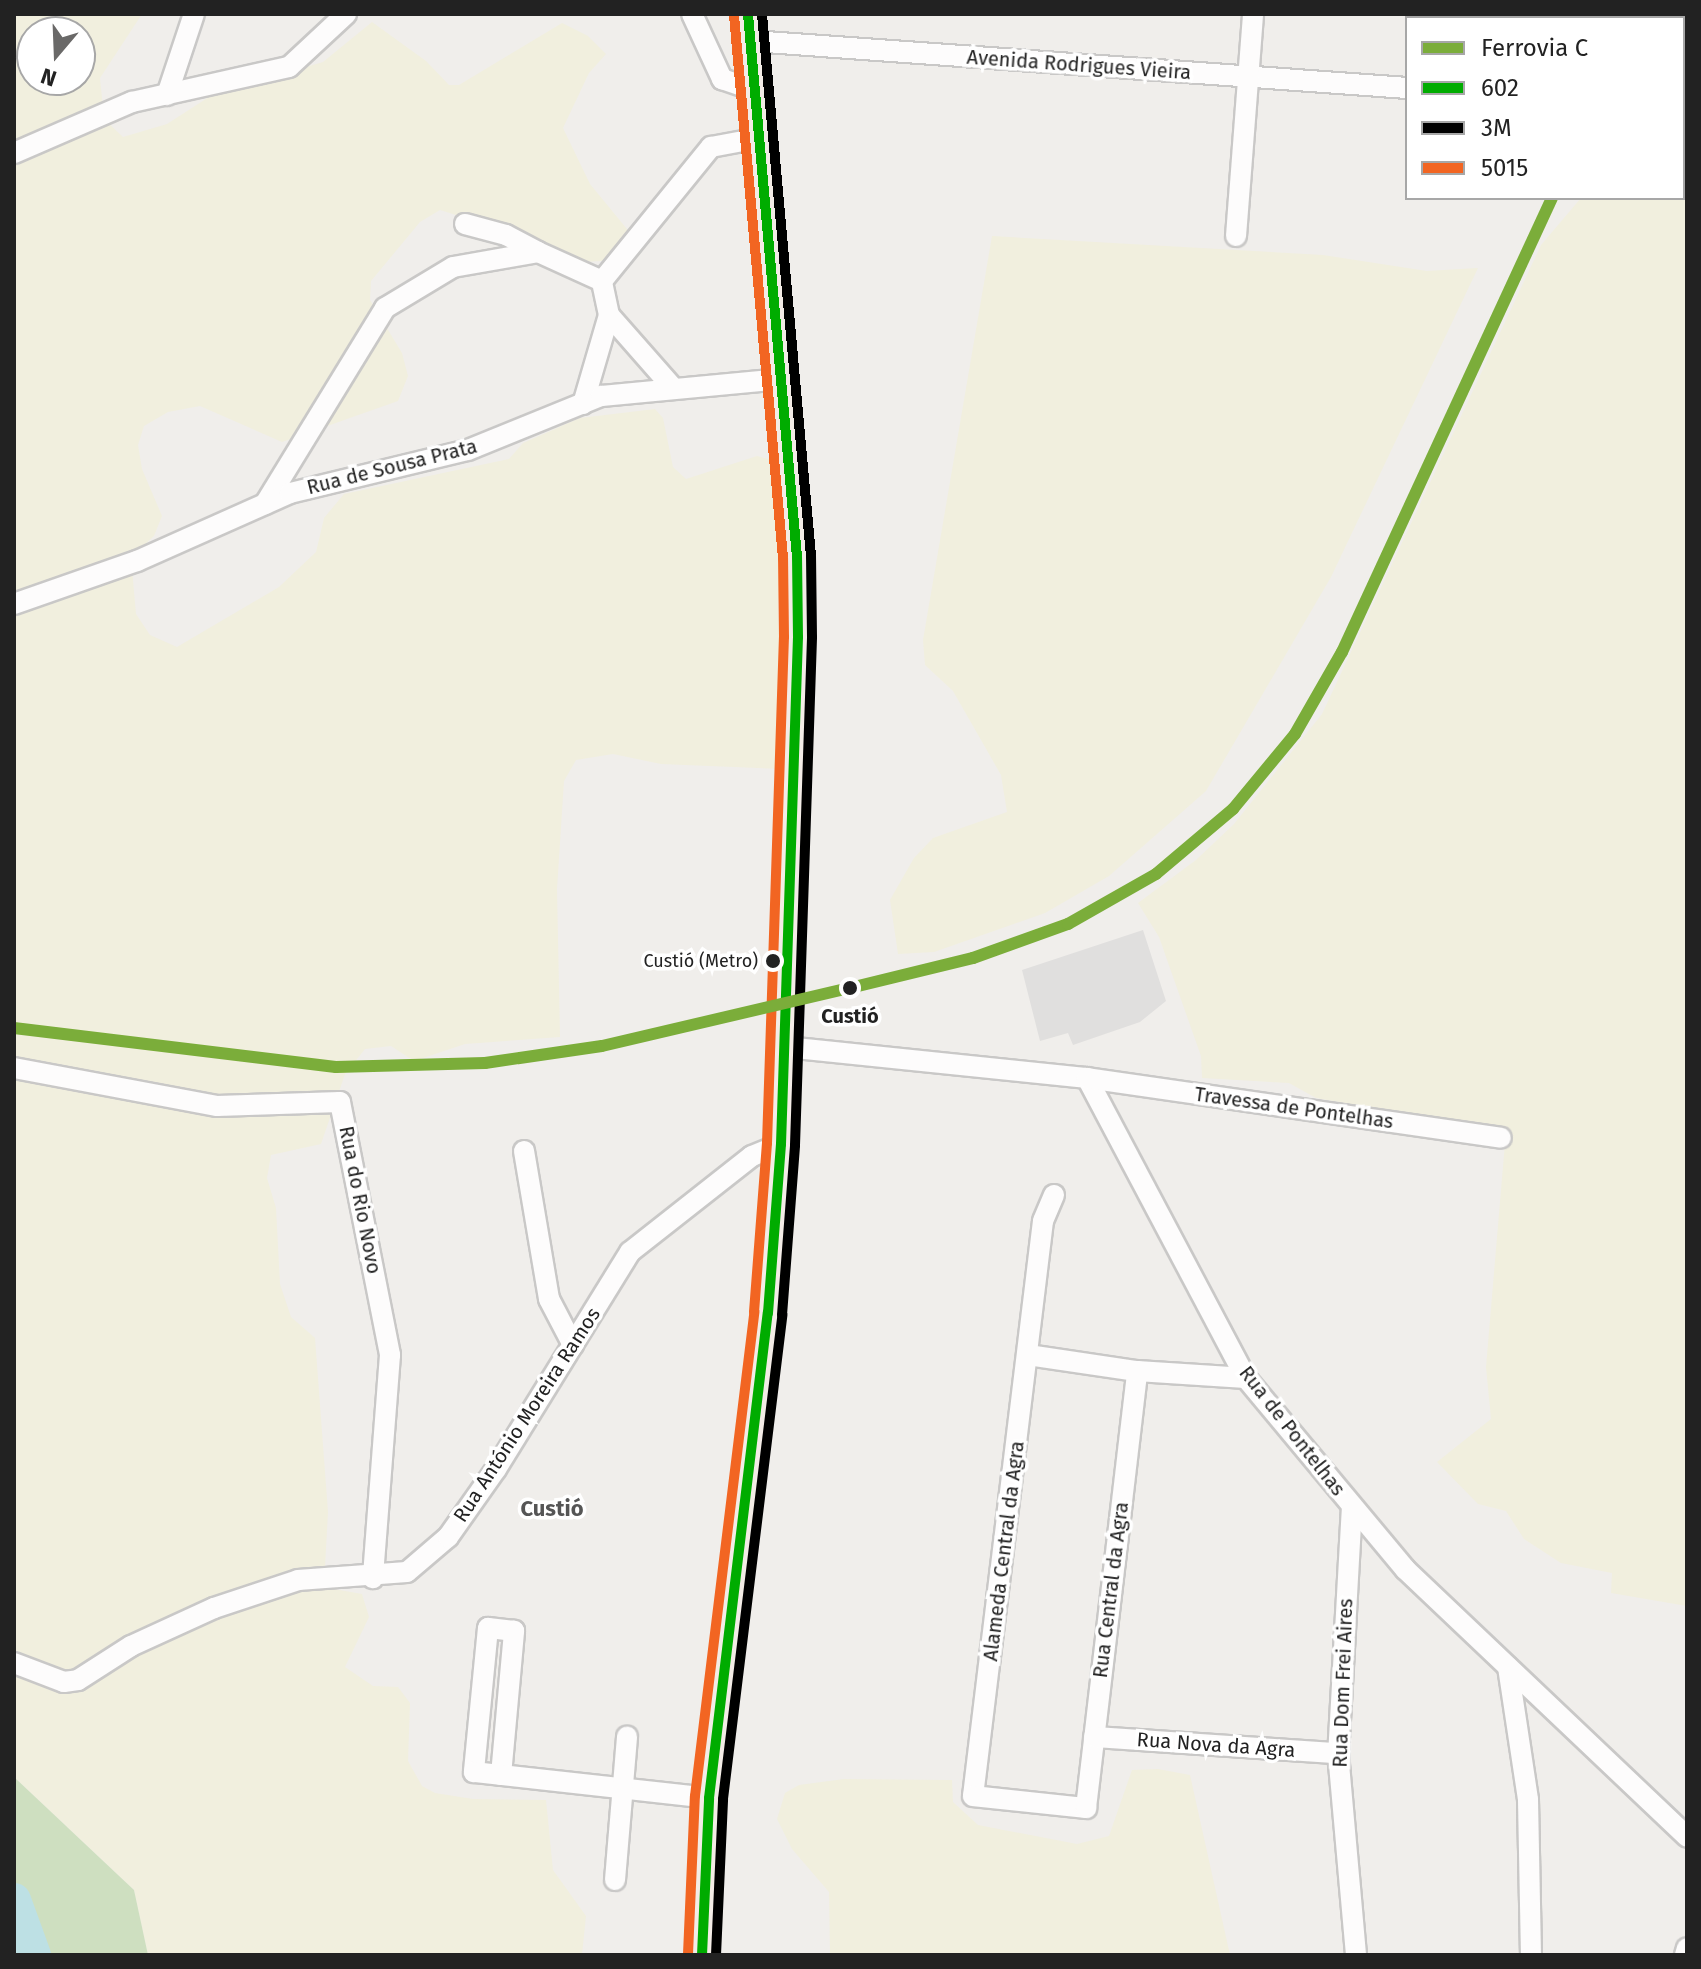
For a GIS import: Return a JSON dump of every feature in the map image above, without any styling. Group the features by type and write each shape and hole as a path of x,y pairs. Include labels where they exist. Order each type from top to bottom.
{"main road":[{"path":"702,1955 709,1798 768,1313 781,1144 798,637 782,379 748,14"}],"street":[{"path":"167,95 194,14"},
{"path":"14,153 132,102 289,67 346,14"},
{"path":"692,14 722,79 754,90"},
{"path":"1236,236 1253,14"},
{"name":"Avenida Rodrigues Vieira","path":"752,41 1405,88"},
{"path":"602,281 711,147 759,138"},
{"path":"465,224 506,235 602,281"},
{"path":"265,504 385,308 453,267 538,252"},
{"path":"583,404 609,315 602,281"},
{"path":"609,315 674,389"},
{"name":"Rua de Sousa Prata","path":"14,604 137,561 290,493 468,450 601,396 782,379"},
{"path":"786,1039 1087,1078"},
{"name":"Rua do Rio Novo","path":"14,1068 217,1106 340,1102 390,1355 373,1578"},
{"name":"Travessa de Pontelhas","path":"1087,1078 1501,1138"},
{"name":"Rua de Pontelhas","path":"1087,1078 1246,1378 1405,1569 1687,1837"},
{"name":"Rua António Moreira Ramos","path":"14,1663 64,1682 78,1680 131,1646 214,1608 298,1580 347,1574 373,1578 407,1572 448,1537 630,1252 752,1156 781,1144"},
{"path":"524,1151 549,1299 573,1345"},
{"name":"Alameda Central da Agra","path":"1054,1195 1043,1221 973,1796 1086,1808"},
{"path":"1028,1355 1137,1371 1246,1378"},
{"name":"Rua Central da Agra","path":"1086,1808 1137,1371"},
{"name":"Rua Dom Frei Aires","path":"1352,1506 1338,1753 1356,1955"},
{"path":"501,1775 514,1631 488,1628 474,1772 501,1775 622,1788 709,1798"},
{"path":"1508,1667 1528,1800 1531,1955"},
{"path":"615,1880 627,1736"},
{"name":"Rua Nova da Agra","path":"1094,1737 1338,1753"},
{"path":"1685,1955 1687,1948"}],"shaded area":[{"path":"14,14 142,14 100,78 104,119 123,137 167,124 212,95 323,62 372,22 426,61 449,85 459,85 562,23 588,36 606,54 589,73 563,128 590,184 636,240 617,260 584,262 552,245 440,210 420,222 371,281 370,300 402,353 408,376 398,401 282,442 200,406 168,412 144,426 138,445 142,469 162,516 154,536 131,557 136,614 150,635 177,647 279,587 316,552 324,518 344,494 509,459 523,443 580,418 655,409 663,418 673,467 686,479 757,456 775,461 788,505 778,604 783,769 661,764 613,754 576,760 564,781 557,889 560,1037 465,1044 414,1061 391,1046 365,1049 345,1074 321,1144 271,1155 267,1178 276,1208 280,1284 291,1317 315,1338 328,1512 325,1567 334,1589 362,1594 369,1617 345,1667 373,1686 398,1687 410,1703 408,1761 422,1786 435,1793 473,1799 546,1800 553,1870 586,1916 582,1955 148,1955 134,1890 14,1777"},
{"path":"1687,14 1687,1606 1611,1593 1612,1573 1561,1563 1524,1539 1506,1511 1478,1504 1437,1462 1491,1419 1486,1367 1506,1131 1316,1098 1289,1083 1202,1078 1201,1056 1159,937 1138,903 1196,860 1234,824 1322,714 1541,245 1579,200 1685,200 1685,16 1665,16"},
{"path":"992,236 1323,255 1427,271 1478,268 1331,577 1206,791 1109,876 1045,913 934,952 898,954 890,900 914,858 933,838 1007,812 1001,775 953,691 925,665 923,640"},
{"path":"1143,930 1166,1001 1140,1022 1073,1045 1068,1033 1040,1041 1022,970"},
{"path":"1158,1769 1190,1775 1230,1955 830,1955 829,1892 792,1849 777,1819 785,1793 799,1785 844,1779 952,1780 953,1802 978,1825 1077,1844 1109,1836 1132,1770"}],"green space":[{"path":"14,1777 134,1890 148,1955 14,1955"}],"waterway":[{"path":"14,1900 34,1955"}],"rail line":[{"name":"C","path":"14,1028 336,1067 485,1063 602,1046 850,988 973,958 1068,924 1156,874 1233,809 1295,734 1342,652 1551,200"}],"transit line":[{"name":"602","path":"702,1955 709,1798 768,1313 781,1144 798,637 797,557 748,14"},
{"name":"3M","path":"716,1955 723,1799 782,1315 795,1145 812,637 811,556 762,14"},
{"name":"5015","path":"688,1954 695,1796 754,1312 767,1143 784,637 783,558 734,15"}],"place":[{"name":"Custió (Metro)","path":"773,961"},
{"name":"Custió","path":"850,988"}],"district":[{"name":"Custió","path":"552,1509"}]}
